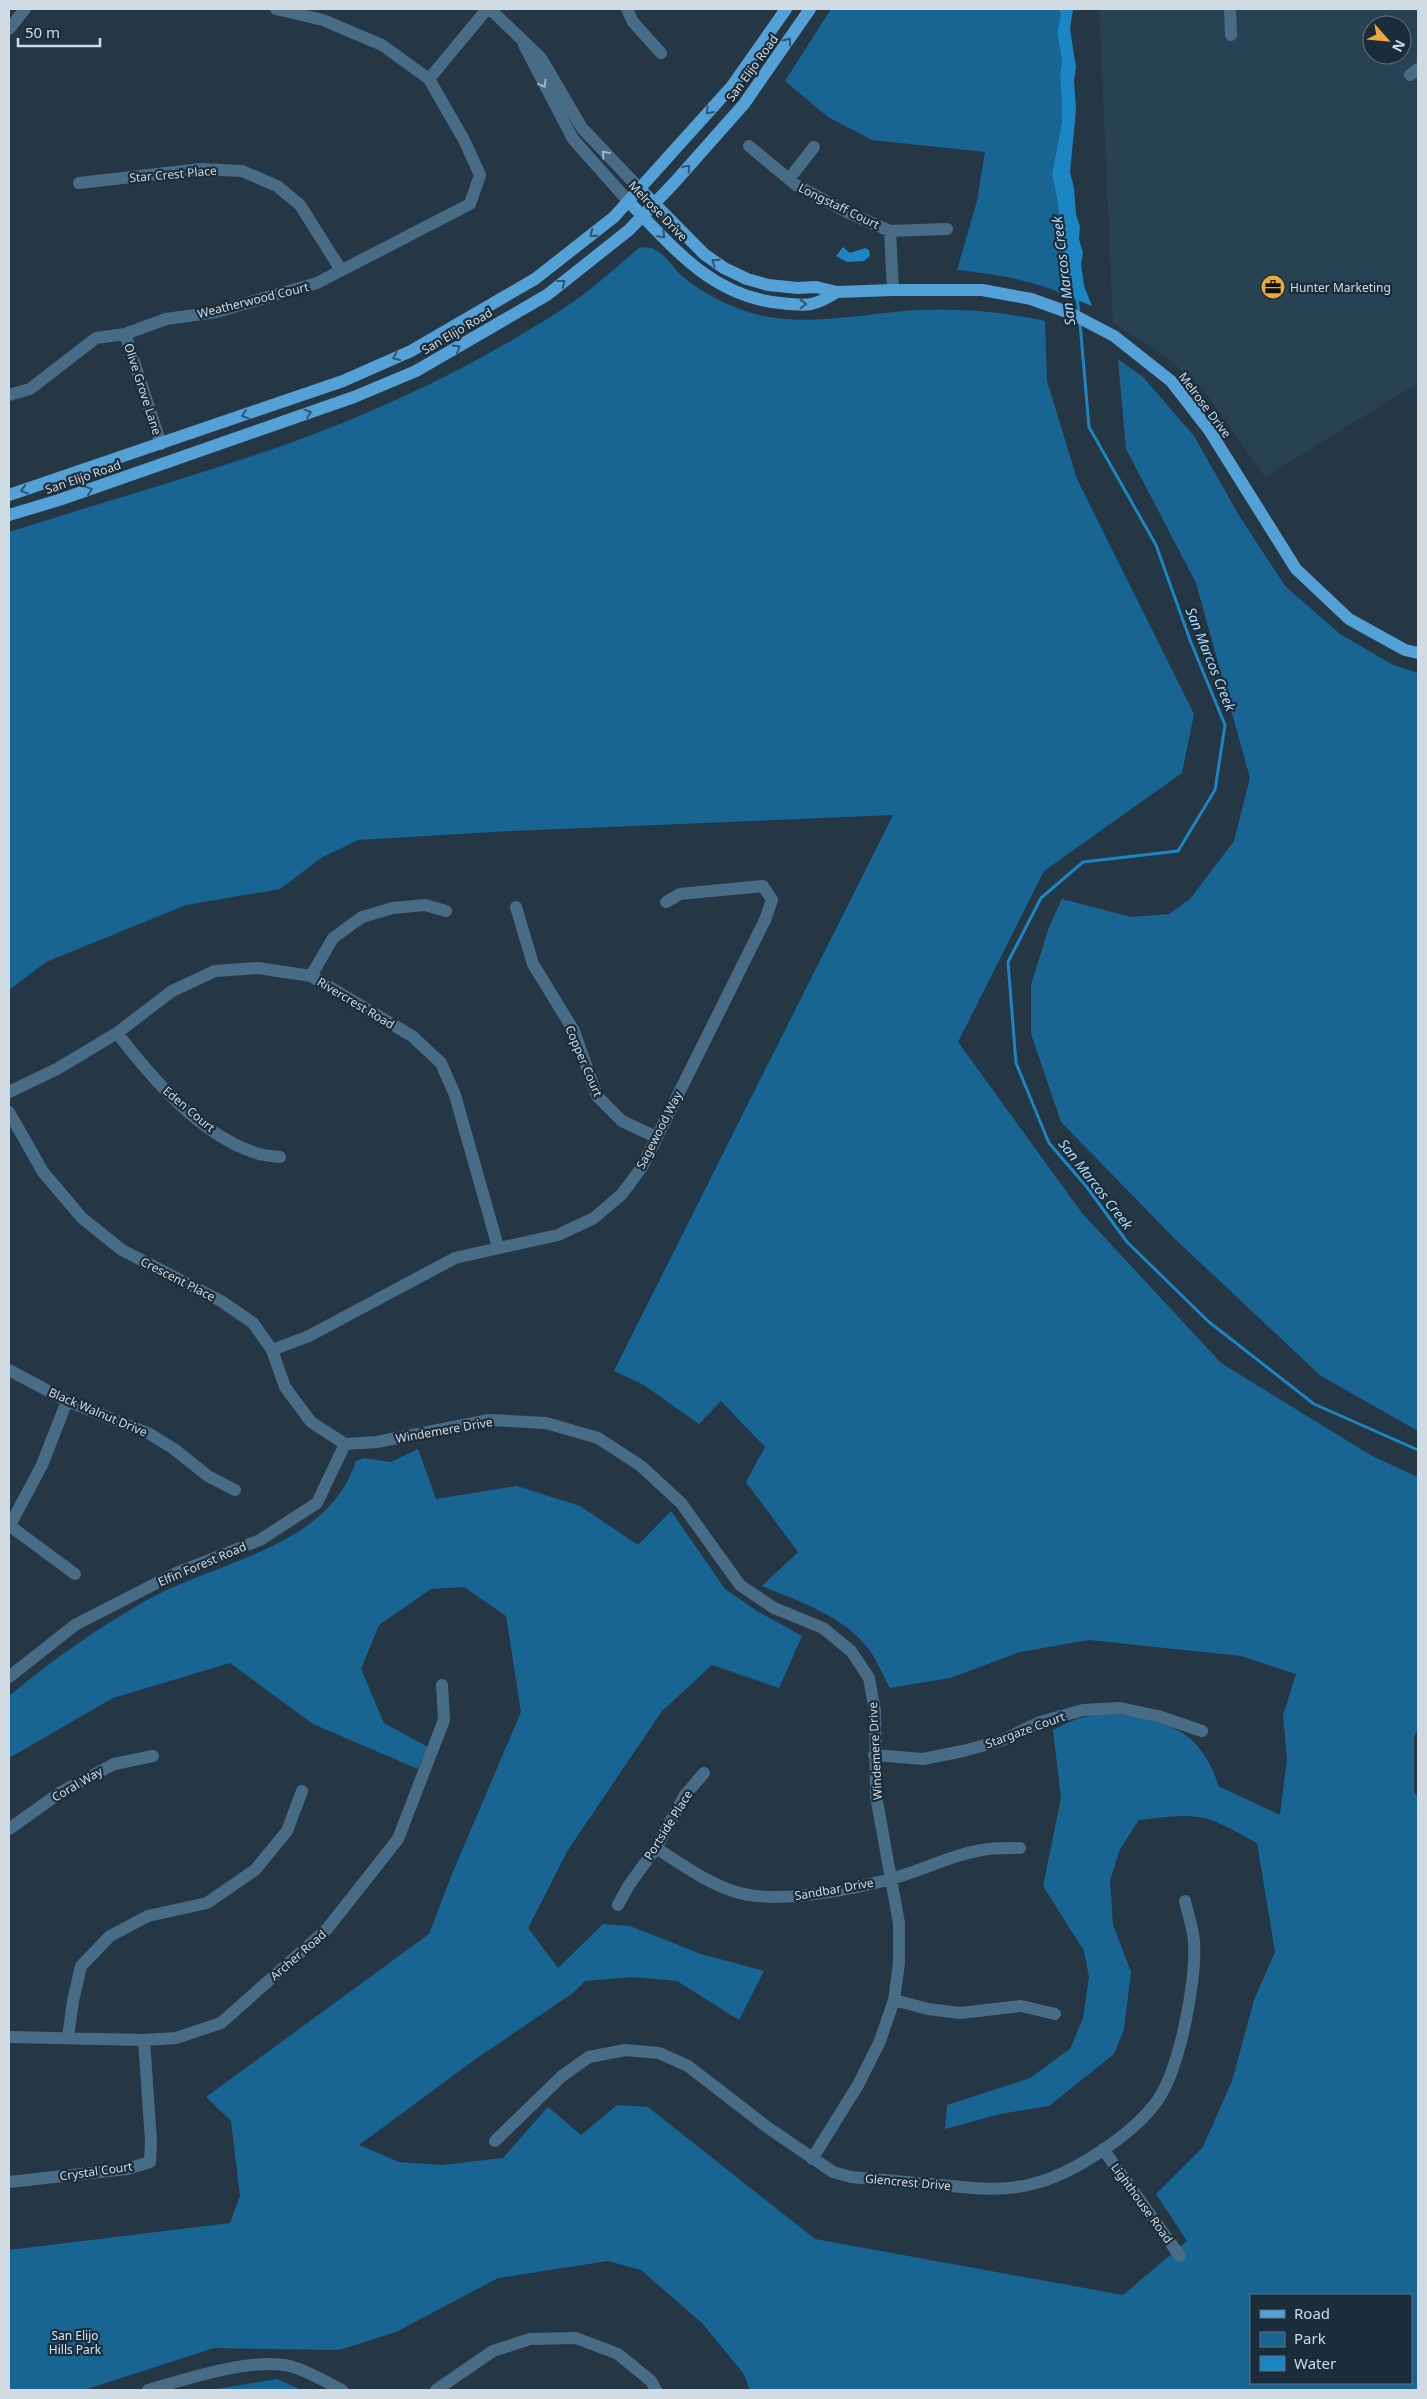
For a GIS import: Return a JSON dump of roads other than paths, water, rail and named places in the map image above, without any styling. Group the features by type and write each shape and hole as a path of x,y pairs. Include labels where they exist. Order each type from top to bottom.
{"main road":[{"name":"San Elijo Road","path":"9,495 343,381 411,351 535,279 614,217 732,86 786,9"},
{"name":"San Elijo Road","path":"9,515 309,413 416,371 547,295 629,230 674,183 744,104 810,9"},
{"name":"Melrose Drive","path":"639,188 704,254 724,268 747,279 768,285 798,288 816,287 837,292 982,290 1031,299 1091,323 1114,336 1171,381 1193,409 1209,430 1296,569 1349,620 1405,650 1418,653"},
{"name":"Melrose Drive","path":"628,201 693,267 716,283 741,295 764,302 798,305 819,304 837,292"}],"street":[{"path":"9,29 25,9"},
{"path":"276,9 323,20 382,45 429,79 488,9 541,58 582,128 639,188"},
{"path":"627,9 632,22 661,53"},
{"path":"1230,9 1231,35"},
{"name":"Melrose Drive","path":"522,40 573,139 628,201"},
{"name":"Weatherwood Court","path":"9,396 30,389 96,338 125,334 166,319 216,312 317,283 470,204 480,175 442,99 429,79"},
{"name":"Longstaff Court","path":"750,146 796,185 847,212 890,231 947,228"},
{"name":"Longstaff Court","path":"789,179 814,147"},
{"name":"Star Crest Place","path":"79,183 201,169 242,171 277,186 300,205 342,270"},
{"name":"Longstaff Court","path":"890,231 893,290"},
{"name":"Olive Grove Lane","path":"125,334 160,444"},
{"name":"Sagewood Way","path":"272,1350 309,1336 455,1258 558,1235 594,1218 622,1194 642,1167 765,920 772,900 763,886 680,894 666,902"},
{"path":"311,976 333,938 362,918 393,908 426,905 446,911"},
{"name":"Copper Court","path":"516,907 533,964 574,1031 597,1096 622,1121 656,1137"},
{"name":"Rivercrest Road","path":"9,1092 57,1069 117,1033 172,991 215,971 258,968 311,976 412,1036 441,1063 455,1095 498,1247"},
{"name":"Eden Court","path":"117,1033 151,1077 189,1112 224,1138 254,1153 280,1157"},
{"name":"Crescent Place","path":"9,1112 44,1172 82,1218 122,1250 221,1301 253,1322 272,1350 285,1386 311,1422 344,1444"},
{"name":"Black Walnut Drive","path":"9,1370 67,1401 150,1434 174,1449 208,1476 235,1490"},
{"path":"67,1401 42,1465 9,1526 75,1574"},
{"name":"Windemere Drive","path":"344,1444 377,1442 489,1420 546,1423 598,1438 641,1466 682,1502 740,1586 774,1608 823,1628 851,1651 869,1678 875,1711 874,1755 876,1796 899,1923 899,1963 894,2000 880,2041 858,2085 812,2159"},
{"name":"Elfin Forest Road","path":"9,1677 75,1626 176,1573 260,1540 317,1503 344,1444"},
{"name":"Archer Road","path":"9,2037 68,2036 144,2040 176,2038 221,2023 334,1922 398,1839 444,1720 442,1685"},
{"name":"Stargaze Court","path":"874,1755 923,1759 963,1751 1003,1740 1040,1722 1083,1710 1120,1708 1158,1716 1202,1731"},
{"name":"Coral Way","path":"9,1829 61,1792 114,1764 153,1756"},
{"name":"Portside Place","path":"618,1904 629,1884 656,1848 685,1794 704,1773"},
{"path":"68,2036 81,1966 98,1948 110,1936 148,1916 206,1903 254,1870 287,1831 302,1791"},
{"name":"Sandbar Drive","path":"656,1848 699,1876 737,1892 774,1898 814,1894 891,1879 950,1858 989,1849 1020,1848"},
{"name":"Glencrest Drive","path":"495,2141 562,2076 589,2057 625,2050 659,2053 688,2066 812,2159 833,2172 851,2177 995,2190 1032,2185 1063,2174 1103,2149 1155,2105 1172,2074 1193,1980 1194,1941 1185,1901"},
{"path":"894,2000 928,2009 960,2013 1021,2006 1055,2014"},
{"name":"Crystal Court","path":"9,2182 127,2169 150,2162 151,2142 144,2040"},
{"name":"Lighthouse Road","path":"1103,2149 1180,2256"},
{"path":"436,2390 493,2351 530,2339 558,2338 576,2338 618,2354 652,2381 656,2390"},
{"path":"148,2390 230,2370 270,2363 292,2367 342,2390"}],"water":[{"path":"1059,9 1073,9 1070,29 1076,67 1074,80 1076,110 1070,172 1074,188 1076,215 1080,226 1079,239 1083,253 1081,264 1084,286 1092,306 1063,294 1064,285 1061,274 1066,258 1060,243 1058,204 1052,174 1062,122 1060,77 1062,61 1057,33 1061,14"},
{"path":"843,247 850,253 865,248 869,250 870,256 864,261 847,262 836,256"}],"waterway":[{"name":"San Marcos Creek","path":"1077,298 1079,314"},
{"name":"San Marcos Creek","path":"1080,323 1089,427 1156,545 1190,640 1225,725 1215,790 1178,851 1083,862 1041,898 1008,962 1016,1063 1049,1143 1086,1186 1127,1242 1209,1322 1314,1404 1418,1450"}],"place":[{"name":"Hunter Marketing","path":"1273,287"}],"park label":[{"name":"San Elijo Hills Park","path":"75,2342"}]}
